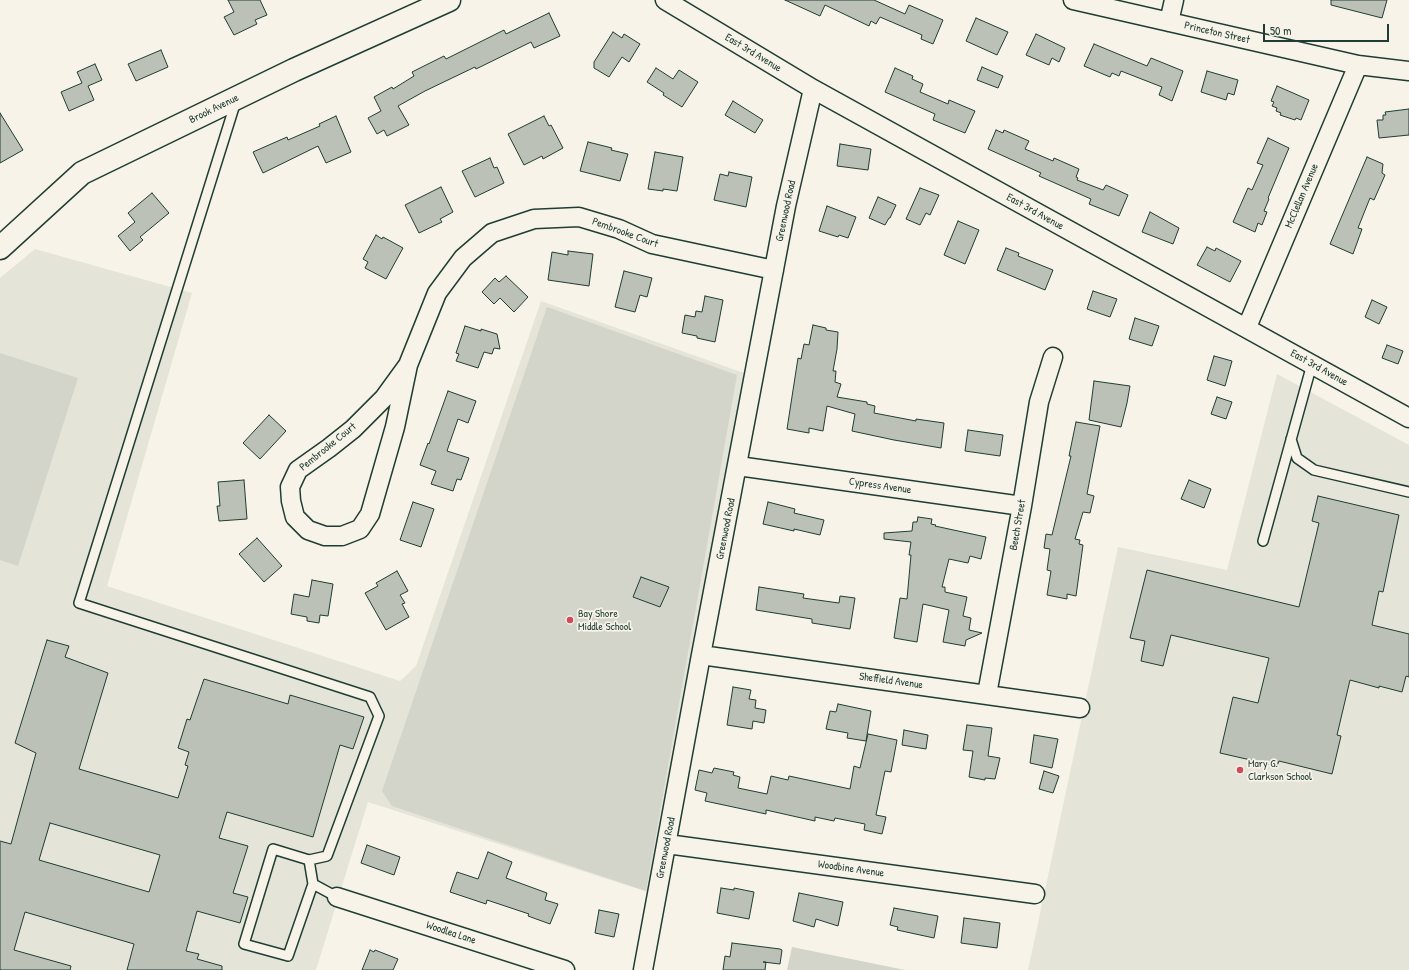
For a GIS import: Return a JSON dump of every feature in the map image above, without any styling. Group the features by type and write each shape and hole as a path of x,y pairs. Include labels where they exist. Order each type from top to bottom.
{"street":[{"name":"Brook Avenue","path":"0,248 82,173 294,70 448,0"},
{"name":"East 3rd Avenue","path":"664,0 814,89 1409,418"},
{"name":"Princeton Street","path":"1073,0 1358,65 1409,71"},
{"path":"1169,22 1174,0"},
{"name":"McClellan Avenue","path":"1246,327 1358,65"},
{"name":"Greenwood Road","path":"643,970 786,206 814,89"},
{"name":"Pembrooke Court","path":"408,365 384,398 353,429 298,470 290,487 291,501 296,517 308,530 325,536 342,536 360,529 370,514 395,426 408,365 437,293 463,258 492,233 534,219 578,217 619,229 652,244 774,270"},
{"name":"Beech Street","path":"987,694 1022,506 1039,402 1053,357"},
{"name":"Cypress Avenue","path":"738,466 1022,506"},
{"name":"Sheffield Avenue","path":"701,654 1080,708"},
{"name":"Woodbine Avenue","path":"667,844 1035,894"},
{"name":"Woodlea Lane","path":"337,897 565,970"}],"lane":[{"path":"237,98 79,604 370,697 379,716 327,856 309,860 274,849 244,944 288,956 313,884 309,860"},
{"path":"1263,541 1312,364"},
{"path":"1291,439 1297,458 1314,470 1409,492"},
{"path":"313,884 337,897"}],"shaded area":[{"name":"Bay Shore Middle School","path":"35,249 192,293 107,586 400,681 416,666 541,301 755,377 657,895 368,802 316,970 0,970 0,278"},
{"path":"547,307 737,375 646,891 392,806 382,791"},
{"path":"0,353 78,378 18,566 0,560"},
{"name":"Mary G. Clarkson School","path":"1277,374 1409,445 1409,970 1028,970 1118,547 1227,570"},
{"path":"792,947 905,970 787,970"}],"building":[{"path":"228,0 260,0 267,15 255,20 257,24 234,35 224,17 234,12"},
{"path":"785,0 874,0 905,14 909,5 943,20 933,44 921,39 922,35 880,17 876,24 871,21 869,26 825,5 820,16"},
{"path":"1331,0 1387,0 1382,18 1331,5"},
{"path":"549,13 560,36 534,48 531,42 476,69 475,67 425,91 398,106 409,125 387,136 384,130 377,134 368,118 381,111 374,97 392,87 393,89 414,76 412,72 444,56 446,59 504,30 506,34"},
{"path":"976,18 1008,32 997,55 966,41"},
{"path":"613,32 622,38 624,34 640,44 629,62 622,57 609,77 594,68 594,62"},
{"path":"1036,34 1065,48 1059,62 1052,58 1049,65 1026,55"},
{"path":"1094,44 1147,66 1151,58 1183,71 1172,101 1159,95 1162,87 1121,71 1119,76 1112,73 1110,77 1084,66"},
{"path":"161,50 168,67 136,81 128,64"},
{"path":"95,64 102,80 88,86 94,100 69,111 61,92 82,83 77,72"},
{"path":"982,67 1003,76 998,88 977,80"},
{"path":"656,68 673,79 679,70 698,82 682,107 663,95 664,93 647,82"},
{"path":"895,68 913,76 912,79 923,84 920,92 948,104 949,100 975,111 965,133 933,120 935,114 885,92"},
{"path":"1207,71 1238,80 1234,95 1228,93 1226,100 1201,92"},
{"path":"1277,86 1309,100 1301,120 1296,118 1295,120 1280,115 1281,113 1276,111 1277,108 1272,106 1274,102 1271,101"},
{"path":"733,101 763,120 755,133 725,115"},
{"path":"1409,109 1409,135 1379,138 1377,120 1383,120 1383,115 1386,115 1385,112"},
{"path":"0,113 23,150 0,163"},
{"path":"336,116 351,152 326,163 318,146 263,173 253,152 287,137 288,140 320,126 319,124"},
{"path":"544,116 549,126 551,125 563,148 543,159 542,156 524,165 508,134"},
{"path":"996,130 1003,133 1004,130 1029,141 1025,149 1053,161 1054,158 1079,169 1076,177 1078,178 1077,180 1103,190 1106,185 1128,195 1119,216 1089,204 1091,199 1039,176 1041,173 988,149"},
{"path":"1268,138 1289,148 1268,198 1269,199 1264,211 1267,212 1262,225 1258,223 1255,232 1233,222 1248,188 1252,190 1263,165 1257,163"},
{"path":"588,142 628,154 620,181 580,171"},
{"path":"840,144 871,149 868,170 837,166"},
{"path":"655,152 683,157 677,191 648,189"},
{"path":"1367,157 1383,164 1382,173 1385,175 1374,200 1370,198 1358,228 1362,229 1353,254 1330,244"},
{"path":"490,158 494,168 497,167 504,183 475,197 462,171"},
{"path":"729,172 752,177 746,207 714,200 720,174 728,176"},
{"path":"441,187 453,212 440,219 442,222 419,233 405,205"},
{"path":"920,188 939,195 930,215 926,213 920,225 906,219"},
{"path":"152,193 169,213 140,237 143,240 130,251 118,236 135,222 128,213"},
{"path":"878,197 896,205 885,225 869,218"},
{"path":"827,206 856,217 848,238 839,235 838,237 819,231"},
{"path":"1150,212 1179,228 1173,244 1142,232"},
{"path":"958,221 979,230 965,264 944,255"},
{"path":"376,235 382,239 383,237 403,248 386,279 365,268 368,262 363,259"},
{"path":"1207,247 1215,251 1216,248 1241,261 1230,282 1197,265"},
{"path":"1006,248 1019,253 1018,256 1053,270 1045,290 997,270"},
{"path":"568,251 593,254 589,286 548,280 552,252 568,255"},
{"path":"624,271 652,278 647,297 640,295 635,312 615,307"},
{"path":"506,276 528,297 514,312 500,298 494,304 482,292 495,278 499,282"},
{"path":"1093,291 1117,299 1110,317 1087,309"},
{"path":"705,296 723,300 715,342 682,333 685,315 695,317 696,311 702,312"},
{"path":"1372,300 1387,307 1379,324 1365,317"},
{"path":"1135,318 1159,326 1152,346 1129,339"},
{"path":"813,325 826,328 826,330 838,332 833,371 836,371 835,382 841,384 837,397 867,402 867,404 875,406 874,413 916,421 916,419 944,423 941,448 852,431 855,414 827,406 823,431 809,428 809,433 787,429 798,358 801,359 804,344 809,345"},
{"path":"465,326 497,334 500,349 494,348 492,354 484,352 478,368 456,361 459,354 456,353"},
{"path":"1387,345 1403,351 1398,364 1382,358"},
{"path":"1214,356 1232,361 1225,386 1207,380"},
{"path":"1094,381 1130,386 1121,427 1089,420"},
{"path":"448,391 476,401 468,423 458,419 447,451 469,458 461,480 457,479 453,491 431,484 436,471 420,465"},
{"path":"1217,397 1232,402 1226,419 1211,414"},
{"path":"269,415 286,431 260,459 243,443"},
{"path":"1076,422 1100,426 1087,494 1094,496 1090,513 1083,512 1075,539 1080,540 1079,544 1083,545 1076,596 1067,594 1067,599 1047,595 1051,571 1047,570 1050,549 1044,548 1046,534 1052,535 1071,456 1069,456"},
{"path":"968,430 1003,435 1000,456 965,451"},
{"path":"244,480 247,519 219,521 217,506 220,506 218,482"},
{"path":"1189,480 1211,489 1204,508 1181,499"},
{"path":"1318,496 1399,515 1383,592 1379,591 1372,625 1409,634 1409,677 1406,676 1402,692 1379,686 1379,688 1350,680 1337,735 1341,736 1332,774 1279,761 1277,766 1220,753 1233,697 1258,703 1269,658 1171,635 1163,666 1141,661 1145,641 1130,638 1147,570 1299,607 1319,523 1312,521"},
{"path":"413,502 434,509 421,547 400,540"},
{"path":"768,502 795,509 794,513 824,520 820,535 763,524"},
{"path":"918,517 932,519 931,524 936,525 935,526 986,537 981,559 970,556 968,563 949,559 942,587 945,587 945,592 967,597 963,616 971,618 969,630 982,633 966,640 965,646 943,642 949,610 923,604 917,642 894,638 900,598 907,599 911,542 884,539 884,533 912,531 913,522 917,522"},
{"path":"257,538 282,566 264,582 239,554"},
{"path":"397,571 408,591 400,595 405,603 402,604 409,617 386,630 365,593 378,586 376,583"},
{"path":"641,577 669,587 660,607 633,597"},
{"path":"312,580 333,584 328,616 320,615 319,623 307,621 307,617 291,614 294,594 309,597"},
{"path":"759,587 804,594 803,598 839,603 840,596 855,598 850,629 812,623 812,619 756,610"},
{"path":"47,640 69,646 65,657 108,673 79,769 178,798 188,766 185,765 189,752 178,748 187,719 190,720 204,679 288,704 290,695 364,717 353,749 340,745 313,837 227,812 219,838 248,846 233,893 248,897 240,923 197,911 186,951 199,954 197,959 222,966 222,970 127,970 134,944 25,912 14,950 71,966 70,970 0,970 0,841 11,844 36,753 15,743","holes":["50,823 160,855 149,892 39,860"]},
{"path":"733,687 751,690 749,699 756,700 755,708 766,710 764,723 753,721 752,729 727,725"},
{"path":"838,704 871,711 866,741 847,738 848,733 826,729 830,711 836,712"},
{"path":"967,725 992,728 988,756 1000,758 995,779 985,778 985,780 969,777 973,751 963,750"},
{"path":"904,730 928,735 926,749 902,745"},
{"path":"868,734 897,740 891,772 885,771 876,815 886,817 882,834 864,830 865,824 835,818 834,821 815,817 815,821 766,810 766,814 705,801 707,793 695,790 699,770 712,773 714,768 734,772 733,775 740,777 738,788 767,794 771,776 788,780 789,776 850,789 854,766 860,768"},
{"path":"1034,735 1058,739 1052,768 1030,763"},
{"path":"1044,771 1059,776 1053,793 1039,789"},
{"path":"367,845 400,857 394,875 361,863"},
{"path":"488,852 512,862 506,878 547,893 545,900 558,904 550,924 528,916 529,914 487,900 486,904 450,892 457,872 478,879"},
{"path":"721,888 734,890 734,888 754,892 749,919 717,913"},
{"path":"799,893 843,902 838,926 816,919 814,927 793,921"},
{"path":"894,908 938,916 934,938 897,930 898,927 890,925"},
{"path":"599,910 619,914 614,937 595,933"},
{"path":"964,918 1000,923 997,948 961,943"},
{"path":"732,943 780,949 782,950 780,964 766,962 765,970 723,970 725,956 730,957"},
{"path":"370,950 374,952 375,950 398,959 393,970 362,970"}],"place":[{"name":"Bay Shore Middle School","path":"570,620"},
{"name":"Mary G. Clarkson School","path":"1240,770"}]}
